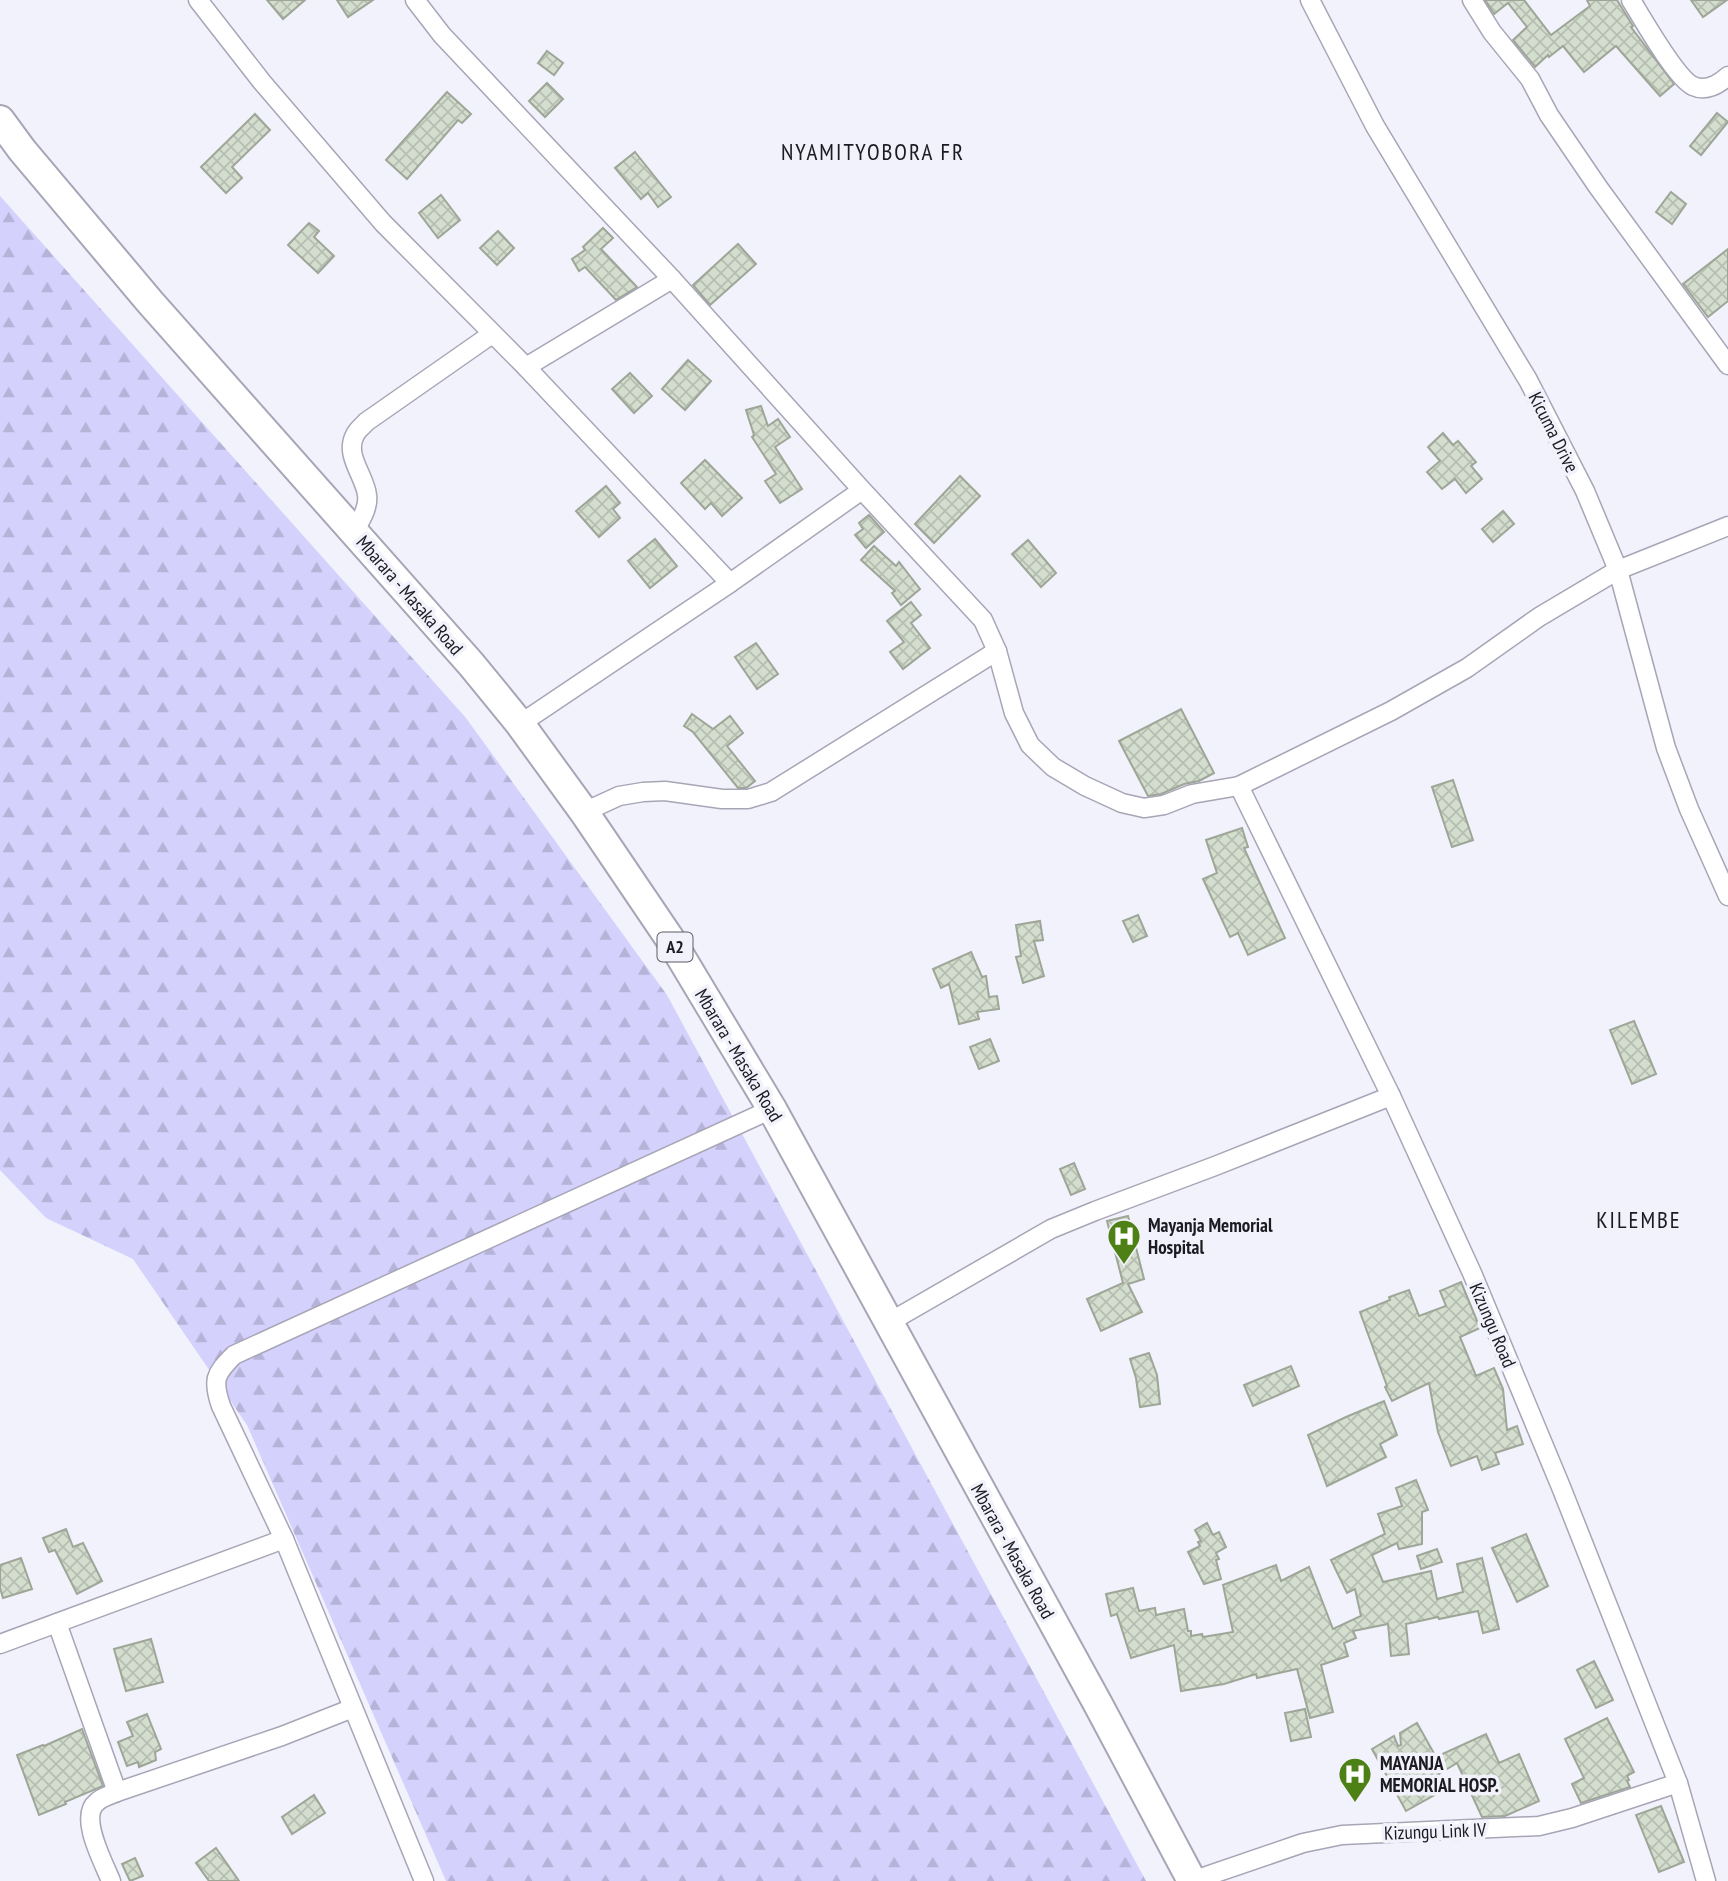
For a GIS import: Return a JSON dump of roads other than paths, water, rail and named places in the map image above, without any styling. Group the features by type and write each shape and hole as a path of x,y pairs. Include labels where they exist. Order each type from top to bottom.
{"main road":[{"name":"Mbarara - Masaka Road","path":"0,120 22,150 150,302 462,654 520,724 584,812 670,939 772,1110 1192,1881"}],"street":[{"path":"415,0 442,35 672,279 983,620 997,651 1014,713 1030,745 1053,767 1122,803 1144,808 1164,805 1192,794 1239,786 1391,711 1467,668 1539,617 1618,570 1728,526"},
{"name":"Kicuma Drive","path":"1310,0 1375,126 1528,380 1584,491 1618,570 1666,748 1689,809 1728,896"},
{"path":"1472,0 1492,32 1530,79 1549,115 1591,177 1728,365"},
{"path":"1631,0 1683,78 1694,86 1705,89 1721,83 1728,76"},
{"path":"202,1 262,82 383,223 526,367 730,583"},
{"path":"526,367 672,279"},
{"path":"354,532 367,502 367,493 352,448 355,435 366,422 492,334"},
{"path":"520,724 730,583 862,490"},
{"path":"584,812 619,796 643,792 665,791 723,799 748,799 771,792 997,651"},
{"name":"Kizungu Road","path":"1239,786 1391,1096 1472,1273 1561,1487 1678,1783 1706,1881"},
{"path":"888,1323 1051,1229 1391,1096"},
{"path":"424,1881 284,1539 221,1406 215,1389 218,1376 223,1365 234,1355 772,1110"},
{"path":"0,1644 284,1539"},
{"path":"57,1623 117,1792"},
{"path":"111,1881 90,1828 90,1810 97,1801 353,1708"},
{"name":"Kizungu Link IV","path":"1192,1881 1303,1843 1342,1835 1539,1826 1572,1818 1678,1783"}],"place":[{"name":"Mayanja Memorial Hospital","path":"1124,1266"},
{"name":"MAYANJA MEMORIAL HOSP.","path":"1355,1804"}],"district":[{"name":"NYAMITYOBORA FR","path":"873,152"},
{"name":"KILEMBE","path":"1639,1220"}]}
